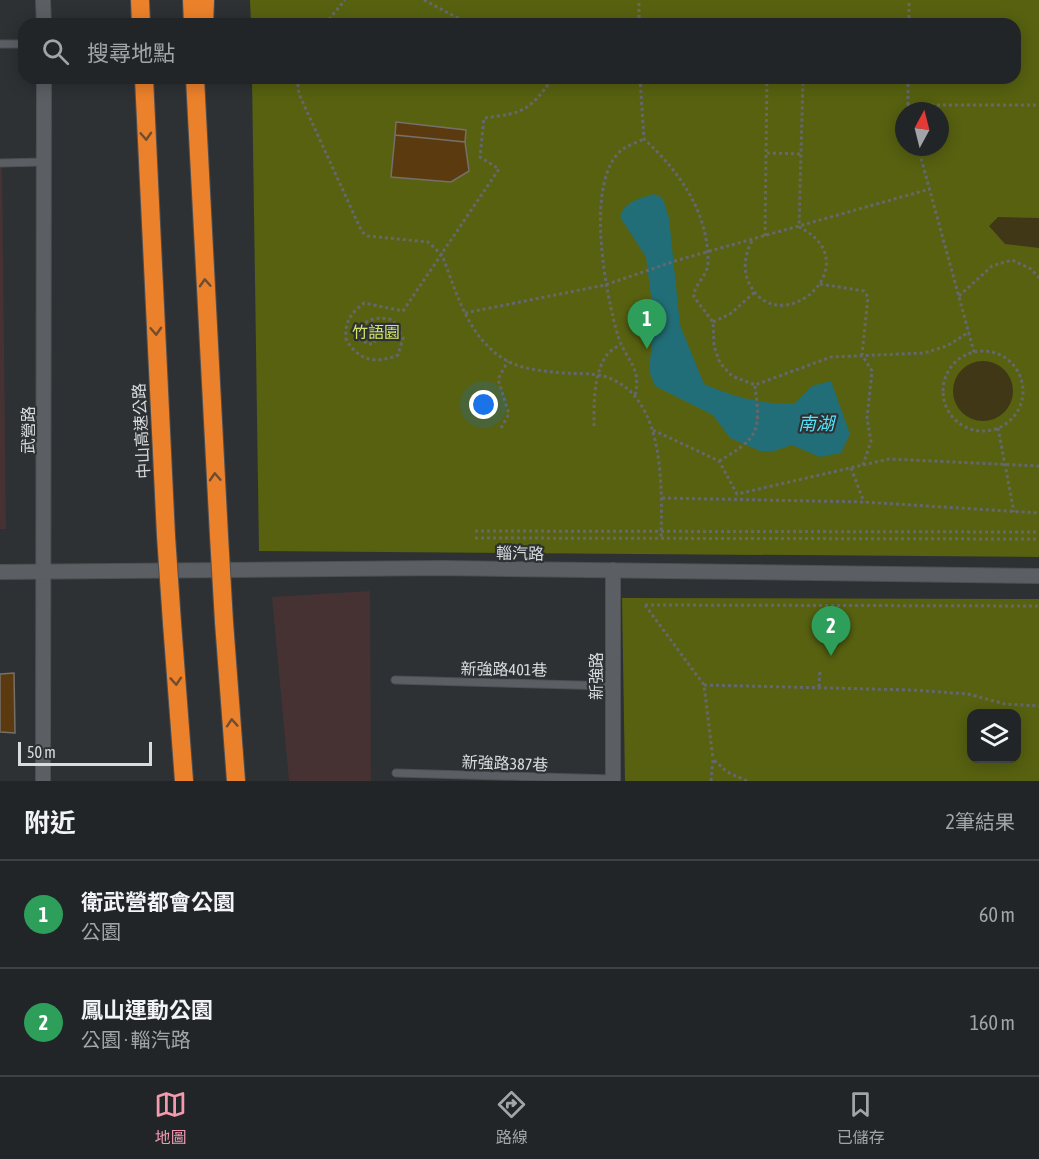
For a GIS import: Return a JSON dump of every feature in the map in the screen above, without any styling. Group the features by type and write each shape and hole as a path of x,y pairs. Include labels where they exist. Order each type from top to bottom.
{"highway":[{"path":"140,0 141,18"},
{"path":"192,0 193,18"},
{"path":"204,18 205,0"},
{"name":"中山高速公路","path":"144,84 166,536 184,781"},
{"path":"195,84 224,622 236,781"},
{"path":"199,171 202,84"}],"street":[{"path":"43,0 44,18"},
{"name":"武營路","path":"43,781 44,84"},
{"name":"輜汽路","path":"0,572 431,568 1039,576"},
{"name":"新強路","path":"612,570 613,780"}],"lane":[{"path":"0,44 18,44"},
{"path":"0,163 44,162"},
{"name":"新強路401巷","path":"395,680 612,686"},
{"name":"新強路387巷","path":"396,773 613,780"}],"path":[{"path":"331,18 345,0"},
{"path":"424,0 458,18"},
{"path":"639,0 639,18"},
{"path":"909,0 909,18"},
{"path":"298,84 299,94 362,231 378,238 428,242 442,255 465,313 482,341 508,362 531,370 599,375 621,384 635,395 653,430 662,498 661,539"},
{"path":"376,340 373,344 367,344 363,339 361,327 366,321 383,318 393,320 404,338 398,355 385,360 370,360 359,356 346,339 351,314 364,303 383,305 403,312 499,170 480,157 484,118 514,114 534,104 549,84"},
{"path":"640,84 644,139 666,159 689,191 700,219 707,253 706,273 694,292 696,301 713,322 714,346 720,363 732,376 755,385 831,357 924,353 947,346 969,332"},
{"path":"765,236 767,84"},
{"path":"799,227 803,84"},
{"path":"907,102 908,84"},
{"path":"949,105 1039,105"},
{"path":"635,395 638,374 621,344 605,285 599,244 603,194 611,165 622,149 644,139"},
{"path":"766,153 801,154"},
{"path":"921,156 974,352"},
{"path":"465,313 605,285 678,260 930,189"},
{"path":"753,240 745,263 748,281 755,292 771,302 790,304 808,298 820,284 825,271 823,251 816,239 799,227"},
{"path":"959,296 992,266 1012,260 1031,269 1039,278"},
{"path":"820,284 858,290 867,294 862,355 872,370 867,418 871,441 863,465"},
{"path":"713,322 730,314 755,292"},
{"path":"594,426 594,395 599,375 606,356 621,344"},
{"path":"974,352 1000,355 1011,362 1019,373 1023,392 1018,412 1009,422 998,428 985,431 965,427 950,415 944,403 942,390 945,376 952,365 974,352"},
{"path":"501,428 509,414 498,379 508,362"},
{"path":"719,461 746,446 756,430 759,414 755,385"},
{"path":"998,428 1014,512"},
{"path":"653,430 719,461 737,494 889,459 1039,466"},
{"path":"850,468 864,502"},
{"path":"662,498 864,502 1039,513"},
{"path":"475,531 1039,532"},
{"path":"475,538 1039,539"},
{"path":"711,781 713,759 704,685 645,605 1039,606"},
{"path":"819,687 820,669"},
{"path":"704,685 968,693 1005,704 1039,706"},
{"path":"713,759 728,772 747,781"}],"shaded area":[{"path":"0,166 2,166 6,529 0,529"},
{"path":"370,591 371,781 289,781 272,597"}],"green space":[{"name":"竹語園","path":"250,0 1039,0 1039,557 259,551 252,84 1021,84 1021,18 251,18"},
{"path":"622,598 1039,599 1039,781 625,781"}],"sand":[{"path":"998,217 1039,218 1039,248 1005,244 989,226"},
{"path":"983,361 1000,366 1008,374 1013,391 1008,408 1000,416 983,421 966,416 958,408 953,391 958,374 966,366"}],"water":[{"name":"南湖","path":"655,194 663,199 669,218 680,325 704,384 748,399 771,403 795,403 812,386 831,381 850,434 841,453 820,457 792,445 774,451 760,451 730,438 713,415 655,386 649,371 654,320 646,257 620,217 629,204"}],"building":[{"path":"396,122 466,130 465,142 395,135"},
{"path":"395,135 465,142 469,171 451,182 391,177"},
{"path":"14,673 15,733 0,732 0,674"}],"place":[{"name":"衛武營都會公園","path":"647,349"},
{"name":"鳳山運動公園","path":"831,656"}]}
